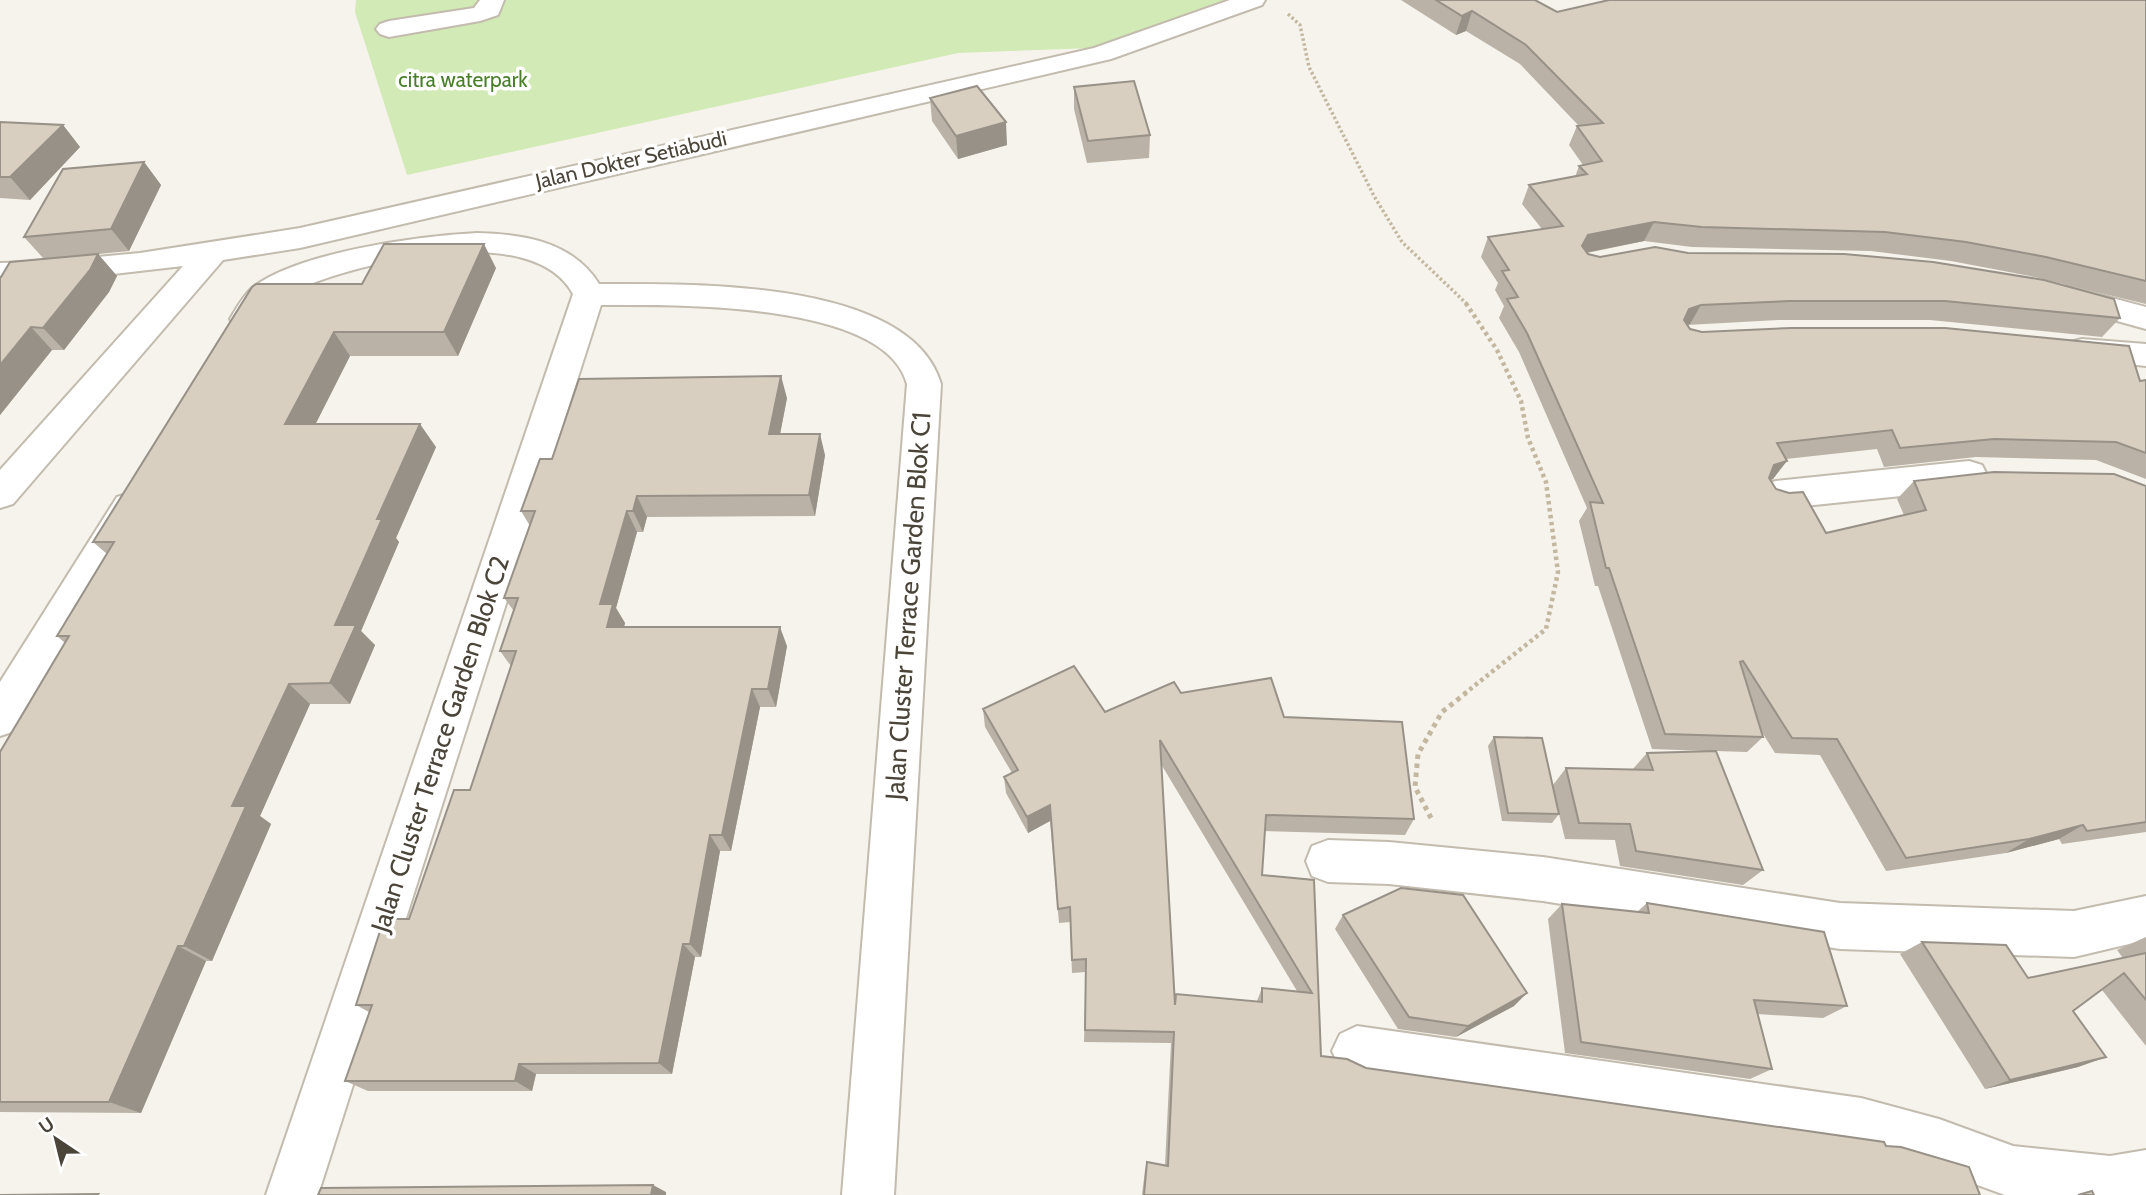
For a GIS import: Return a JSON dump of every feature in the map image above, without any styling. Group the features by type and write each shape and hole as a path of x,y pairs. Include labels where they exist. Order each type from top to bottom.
{"street":[{"path":"389,29 480,15 489,10 492,0"},
{"name":"Jalan Dokter Setiabudi","path":"0,272 44,272 140,263 300,238 1102,54 1252,0"},
{"path":"229,348 257,302 279,286 321,269 448,243 498,242 526,247 560,260 579,275 589,294"},
{"path":"0,494 213,253"},
{"path":"2041,291 2146,318"},
{"name":"Jalan Cluster Terrace Garden Blok C2","path":"292,1195 589,294"},
{"name":"Jalan Cluster Terrace Garden Blok C1","path":"589,294 677,295 802,305 841,315 862,322 899,346 917,364 924,384 867,1195"},
{"path":"2058,348 2146,355"},
{"path":"1776,495 1976,474 2003,475"},
{"path":"0,718 14,672 150,475"},
{"path":"1328,861 1389,863 1544,879 1840,926 2074,934 2146,918"},
{"path":"1357,1051 1861,1123 1939,1145 2014,1172 2110,1182 2146,1175"}],"path":[{"path":"1286,13 1300,25 1309,68 1374,196 1402,242 1472,309 1496,350 1521,401 1528,438 1546,482 1558,572 1546,629 1442,712 1418,754 1415,787 1461,870"}],"green space":[{"name":"citra waterpark","path":"356,0 1233,0 1093,48 958,53 407,175 355,12"}],"building":[{"path":"1436,0 1535,0 1557,12 1609,0 2146,0 2146,281 2046,257 1966,242 1885,232 1702,227 1654,222 1588,235 1582,246 1588,254 1600,257 1655,247 1688,253 1844,254 1933,262 2044,280 2114,299 2120,318 1945,301 1790,301 1701,305 1689,309 1684,320 1690,329 1702,332 1791,328 1945,328 2129,346 2140,381 2146,380 2146,453 2116,442 1994,439 1900,448 1892,430 1777,443 1787,461 1774,465 1769,478 1776,489 1789,493 1803,492 1826,533 1926,510 1914,481 1994,472 2114,474 2146,486 2146,822 2087,831 2083,825 2029,839 1906,858 1837,739 1792,738 1743,661 1740,662 1763,737 1665,734 1609,568 1606,568 1590,502 1603,503 1527,333 1507,299 1518,297 1502,271 1509,270 1488,237 1563,226 1529,185 1587,174 1579,166 1602,161 1577,126 1603,123 1526,45 1472,11 1462,16"},
{"path":"1134,81 1150,135 1088,141 1074,87"},
{"path":"977,86 1006,122 956,136 930,98"},
{"path":"0,122 63,125 10,177 0,177"},
{"path":"144,162 111,229 24,237 63,169"},
{"path":"384,244 484,244 444,332 334,332 285,424 420,424 377,519 382,519 335,625 356,625 330,683 289,684 232,806 246,806 184,946 178,946 109,1102 0,1102 0,752 69,636 57,636 114,542 93,542 252,287 256,284 362,284"},
{"path":"98,254 90,270 43,328 31,327 0,365 0,277 10,262"},
{"path":"781,376 769,434 820,434 809,495 637,496 633,511 627,511 600,604 613,604 607,627 780,627 768,689 752,689 722,835 710,835 690,944 683,944 659,1063 519,1064 515,1081 345,1081 372,1005 356,1005 384,919 409,919 454,790 470,790 516,651 500,651 518,598 504,598 535,511 521,511 540,459 552,459 579,379"},
{"path":"1074,666 1105,712 1174,682 1181,693 1271,678 1284,717 1402,722 1414,819 1266,815 1262,875 1314,880 1321,1056 1347,1059 1366,1068 1884,1142 1886,1146 1901,1147 1969,1167 1980,1195 1144,1195 1147,1162 1168,1166 1174,1032 1085,1030 1086,959 1072,960 1070,907 1058,909 1050,805 1027,817 1004,777 1018,770 983,709","holes":["1160,740 1312,993 1262,988 1262,1002 1176,994 1175,1005"]},
{"path":"1494,737 1542,738 1559,814 1508,813"},
{"path":"1716,751 1763,870 1636,851 1630,824 1579,823 1566,768 1653,770 1647,753"},
{"path":"1401,888 1463,895 1527,993 1468,1026 1409,1017 1343,915"},
{"path":"1647,903 1824,932 1847,1006 1754,1000 1772,1069 1581,1042 1562,904 1649,913"},
{"path":"1922,942 2006,945 2028,978 2146,953 2146,1000 2124,973 2073,1011 2106,1057 2010,1080"},
{"path":"653,1185 651,1195 318,1195 321,1188"},
{"path":"2092,1191 2094,1195 2078,1195"},
{"path":"98,1194 97,1195 0,1195"}]}
